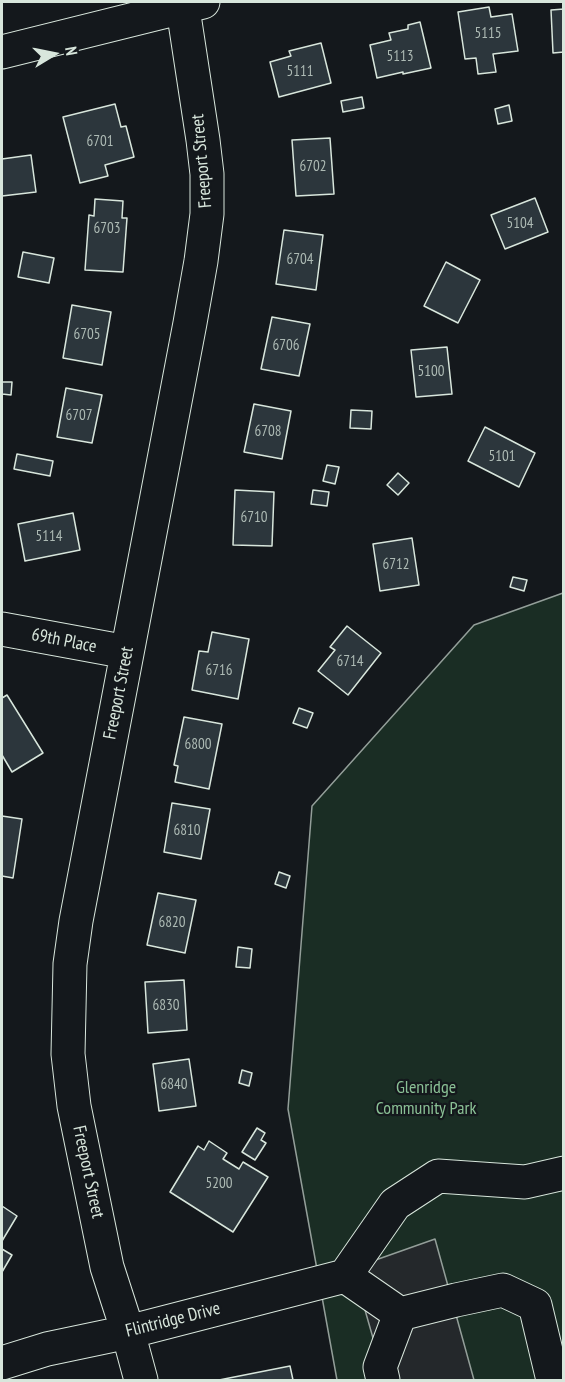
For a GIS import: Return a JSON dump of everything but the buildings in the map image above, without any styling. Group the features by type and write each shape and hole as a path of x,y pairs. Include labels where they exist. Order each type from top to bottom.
{"street":[{"path":"2,52 190,3"},
{"name":"Freeport Street","path":"141,1380 107,1267 74,1106 68,1054 70,964 76,921 192,313 207,214 207,174 190,3"},
{"name":"69th Place","path":"2,629 127,652"},
{"path":"552,1380 535,1305 503,1290 400,1314 345,1276 395,1204 438,1176 525,1182 564,1173"},
{"name":"Flintridge Drive","path":"2,1363 47,1349 128,1332 345,1276"},
{"path":"382,1380 380,1367 400,1314"}],"green space":[{"name":"Glenridge Community Park","path":"563,593 563,1380 337,1380 288,1109 312,806 474,625"}],"shaded area":[{"path":"435,1239 474,1380 385,1380 353,1268"}]}
